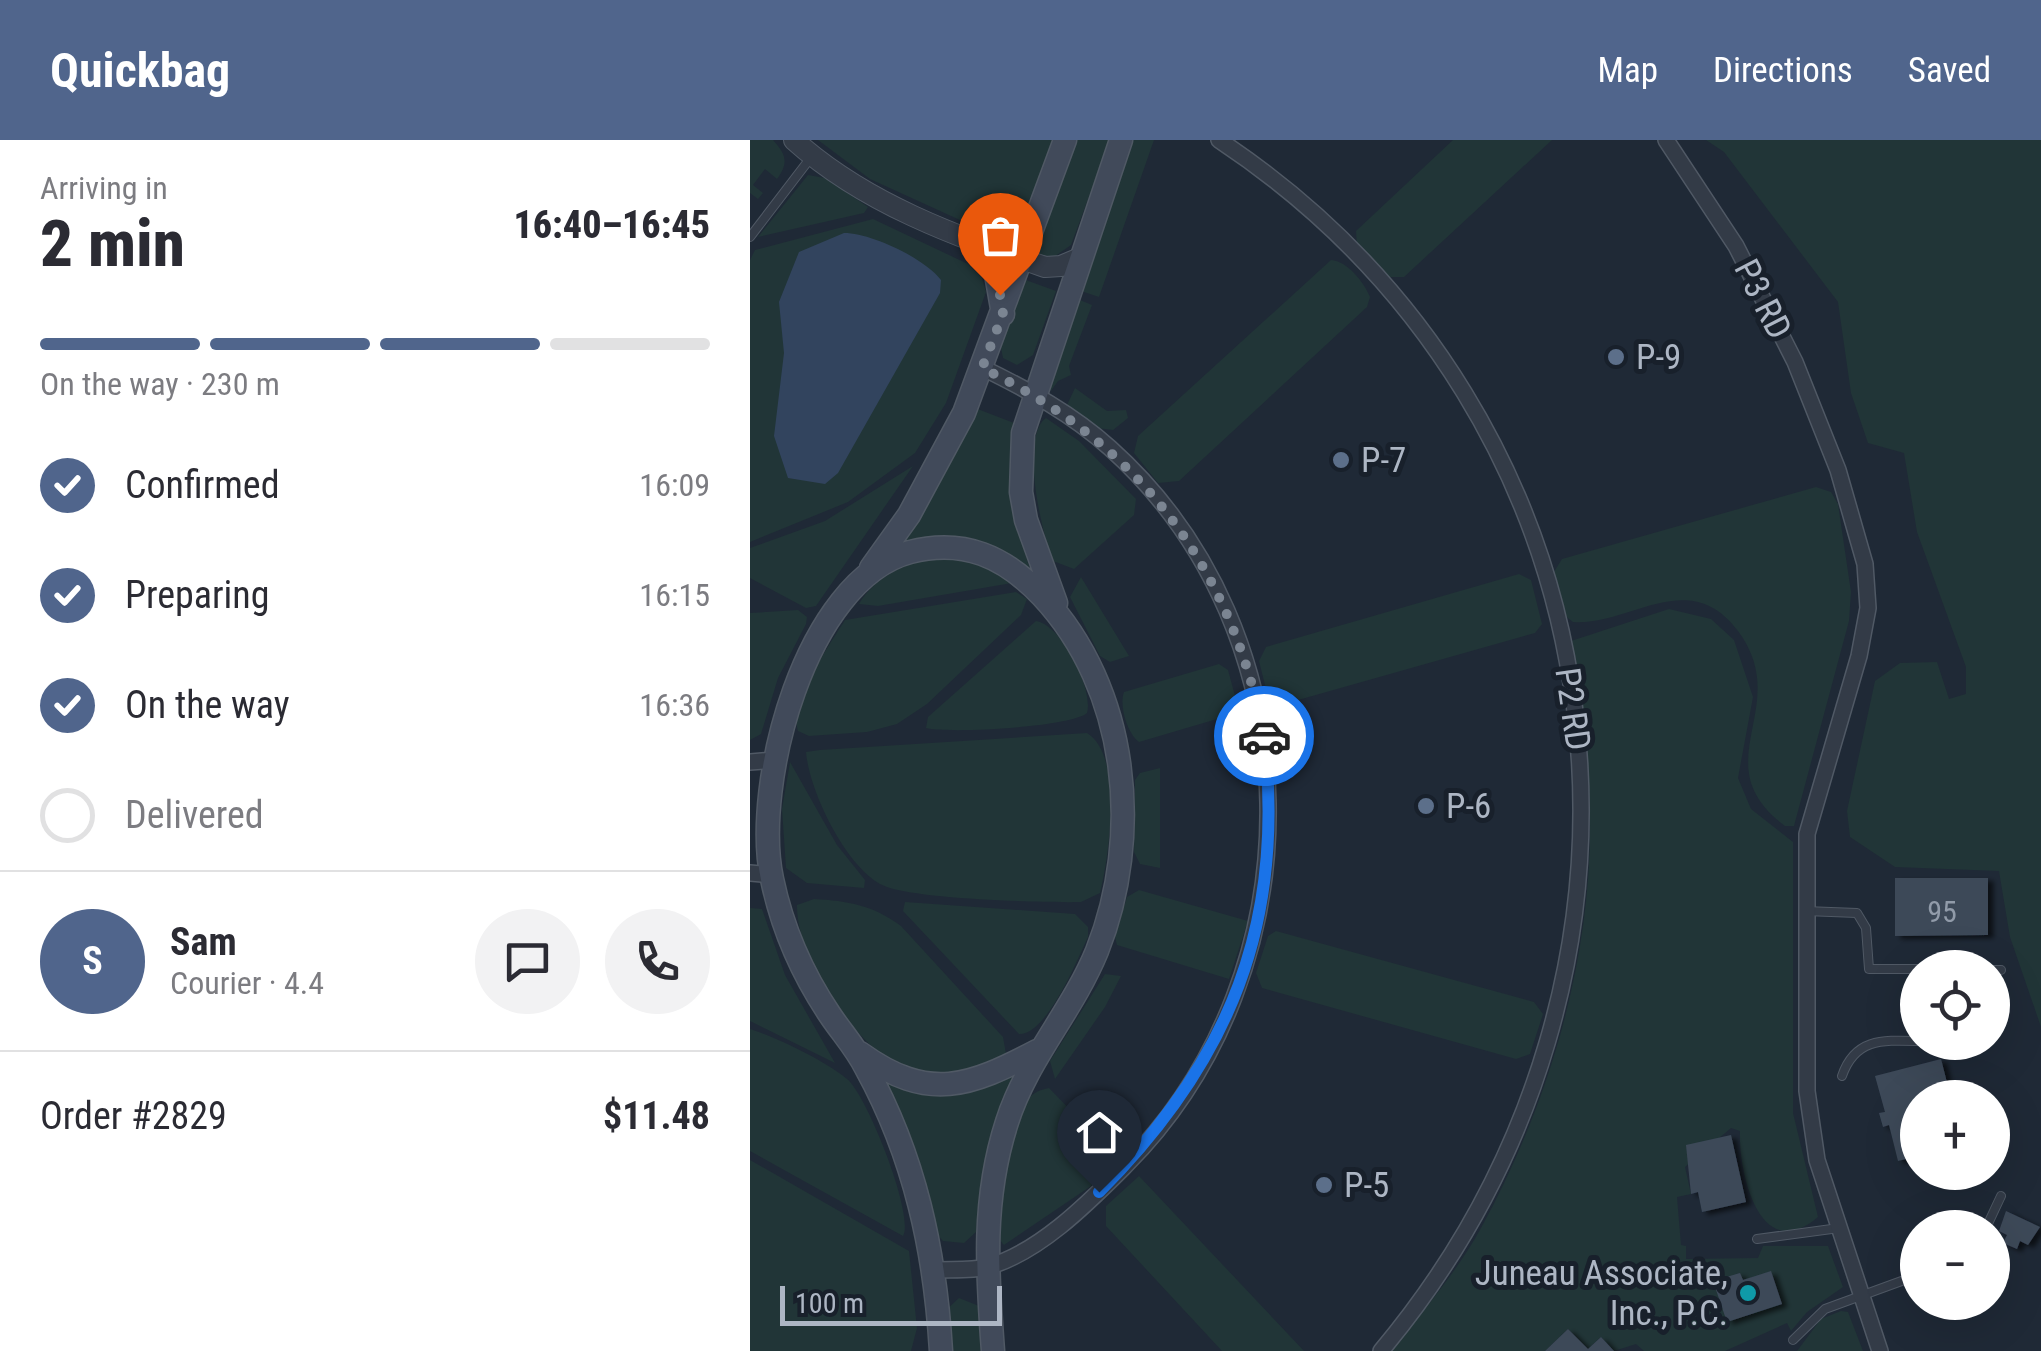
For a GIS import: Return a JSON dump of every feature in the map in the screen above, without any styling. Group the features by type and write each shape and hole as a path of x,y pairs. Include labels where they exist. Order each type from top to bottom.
{"main road":[{"path":"941,1351 934,1270 913,1172 856,1050 804,972 760,874 776,760 804,668 828,624 870,571 938,465 982,368 1066,140"},
{"path":"994,1351 987,1266 990,1196 997,1156 1037,1051 1096,952 1113,897 1122,844 1121,776 1107,708 1091,667 1060,616 1033,546 1022,492 1023,434 1034,394 1121,140"},
{"path":"972,241 996,274 1003,314"},
{"path":"870,571 924,549 972,549 995,556 1010,567 1060,616"},
{"path":"856,1050 898,1074 945,1085 990,1076 1037,1051"}],"street":[{"path":"794,140 840,177 920,220 1044,268 1080,258"},
{"name":"P2 RD","path":"1219,140 1279,185 1347,246 1417,327 1468,402 1520,504 1542,564 1562,636 1578,727 1583,810 1577,922 1548,1052 1516,1138 1474,1220 1431,1289 1382,1351"},
{"name":"P3 RD","path":"1666,140 1711,204 1761,290 1838,470 1865,564 1868,608 1854,672 1807,834 1804,911 1810,1128 1880,1351"},
{"path":"934,1270 987,1266 1058,1226 1139,1152 1185,1094 1243,982 1269,862 1270,781 1261,721 1239,643 1206,570 1165,508 1120,458 1034,394 982,368"},
{"path":"750,762 776,760"}],"lane":[{"path":"750,237 812,156"},
{"path":"1804,911 1857,913 1866,928 1869,969 1900,970"},
{"path":"1842,1076 1859,1048 1877,1040 1900,1041"},
{"path":"1995,1210 2002,1196"},
{"path":"1757,1239 1839,1228"},
{"path":"1794,1340 1825,1309 1900,1281"}],"green space":[{"path":"750,140 773,140 784,159 777,179 765,169 753,185 763,193 758,199 750,193"},
{"path":"818,140 1054,140 1017,233 995,236 870,179"},
{"path":"1071,140 1110,140 1071,245 1051,259 1030,258"},
{"path":"1128,140 1154,140 1099,297 1075,289"},
{"path":"1453,140 1552,140 1404,277 1385,277 1357,246 1356,231"},
{"path":"1706,140 2041,140 2041,1027 2010,937 1999,871 1895,867 1850,837 1847,811 1875,681 1900,663 1937,662 1949,699 1966,694 1966,667 1917,532 1904,453 1868,443 1851,393 1838,302 1724,152"},
{"path":"808,175 825,178 868,207 864,213 758,237"},
{"path":"873,219 968,264 982,278 986,292 946,403 915,453 848,502 750,542 750,260 755,250"},
{"path":"1331,260 1349,268 1359,279 1370,297 1367,307 1179,481 1158,483 1134,453 1138,436"},
{"path":"1023,279 1056,291 1033,355 1017,365 1003,358 1000,343"},
{"path":"1075,298 1092,305 1069,366 1071,375 1058,381 1051,391 1047,381"},
{"path":"1075,388 1107,411 1126,410 1128,418 1113,430 1097,428 1067,405"},
{"path":"975,408 1014,423 1018,530 1030,569 899,545"},
{"path":"1046,418 1079,441 1136,499 1134,515 1074,569 1053,561 1039,509 1034,445 1038,428"},
{"path":"913,466 816,606 806,608 750,578 750,548 825,521"},
{"path":"1816,487 1831,492 1838,504 1851,592 1849,621 1794,826 1785,826 1761,803 1750,780 1748,757 1758,685 1753,659 1738,631 1719,612 1700,602 1679,600 1594,621 1573,622 1563,614 1552,575 1562,559"},
{"path":"934,557 976,560 1012,583 878,606 859,604 873,586 891,573"},
{"path":"1519,574 1531,580 1542,624 1535,633 1284,704 1268,697 1259,661 1266,647"},
{"path":"1081,577 1129,656 1110,662 1100,656 1070,597"},
{"path":"1016,592 1027,599 1021,615 927,704 897,724 867,732 809,736 798,731 799,705 805,690 845,620"},
{"path":"1669,609 1711,619 1734,640 1753,697 1738,778 1751,809 1793,842 1793,1113 1818,1217 1797,1229 1780,1230 1766,1222 1748,1187 1740,1131 1731,1128 1685,1167 1691,1194 1677,1197 1681,1245 1686,1246 1686,1259 1758,1258 1763,1246 1828,1246 1843,1287 1807,1312 1791,1331 1787,1323 1725,1351 1644,1351 1636,1344 1614,1351 1601,1337 1588,1349 1568,1329 1545,1351 1391,1351 1450,1276 1481,1228 1526,1133 1561,1032 1583,928 1590,822 1586,754 1571,641"},
{"path":"798,610 807,617 806,624 778,678 761,734 750,740 750,613"},
{"path":"1036,621 1056,634 1074,660 1086,689 1087,713 1058,722 1009,728 926,728 928,717"},
{"path":"1219,664 1228,670 1238,707 1234,714 1139,742 1135,738 1123,711 1124,692"},
{"path":"1087,733 1099,745 1106,762 1111,808 1100,893 1081,902 953,897 903,891 872,879 833,829 814,788 806,752 820,750"},
{"path":"790,762 837,845 865,880 864,888 807,883 786,868 782,809"},
{"path":"1160,768 1160,868 1140,864 1134,852 1135,780 1140,773"},
{"path":"1139,890 1248,921 1229,979 1117,945 1115,937 1127,897"},
{"path":"814,899 860,905 901,926 1003,1037 1006,1054 974,1073 936,1075 911,1072 871,1046 834,1002 807,952 797,905"},
{"path":"905,902 1075,914 1088,927 1088,937 1050,1010 1030,1031 1019,1034 903,911"},
{"path":"750,908 762,909 785,975 835,1063 750,1021"},
{"path":"1276,931 1534,1002 1543,1014 1530,1054 1516,1059 1262,988 1256,973 1268,936"},
{"path":"1105,974 1121,976 1105,1007 1055,1079 1050,1061"},
{"path":"750,1029 814,1057 847,1079 856,1090 877,1130 896,1182 905,1224 903,1236 750,1151"},
{"path":"1011,1075 1014,1080 994,1136 976,1232 964,1243 943,1241 936,1233 920,1166 884,1083 950,1095 984,1088"},
{"path":"1049,1088 1108,1149 1091,1186 1004,1245 997,1220 1013,1134 1026,1101"},
{"path":"750,1160 909,1251 917,1328 911,1351 750,1351"},
{"path":"1139,1176 1304,1351 1222,1351 1106,1226 1106,1206"},
{"path":"959,1298 979,1306 984,1351 948,1351 945,1311"},
{"path":"1848,1312 1863,1351 1797,1351 1821,1319"}],"water":[{"path":"844,233 896,248 941,280 940,293 838,473 825,484 788,478 774,436 784,353 779,302 799,252"}],"building":[{"path":"1895,878 1988,878 1988,935 1895,936"},
{"path":"1941,1060 1946,1080 1900,1080 1900,1160 1889,1125 1883,1127 1879,1113 1885,1112 1875,1076"},
{"path":"1731,1135 1746,1202 1702,1212 1698,1192 1691,1194 1686,1145"},
{"path":"2010,1213 2040,1227 2028,1245 2020,1241 2017,1249 2010,1246"},
{"name":"Juneau Associate, Inc., P.C.","path":"1771,1271 1782,1304 1727,1322 1713,1281 1740,1273 1743,1280"},
{"path":"1568,1329 1588,1349 1601,1337 1614,1351 1545,1351"}],"way so far":[{"path":"1000,295 1003,314 982,368 1034,394 1094,435 1165,508 1206,570 1226,612 1254,689 1264,736"}],"place":[{"name":"P-9","path":"1616,357"},
{"name":"P-7","path":"1341,460"},
{"name":"P-6","path":"1426,806"},
{"name":"P-5","path":"1324,1185"},
{"name":"Juneau Associate, Inc., P.C.","path":"1748,1293"}],"route":[{"path":"1099,1192 1159,1130 1185,1094 1208,1057 1243,982 1269,862 1270,781 1264,736"}]}
